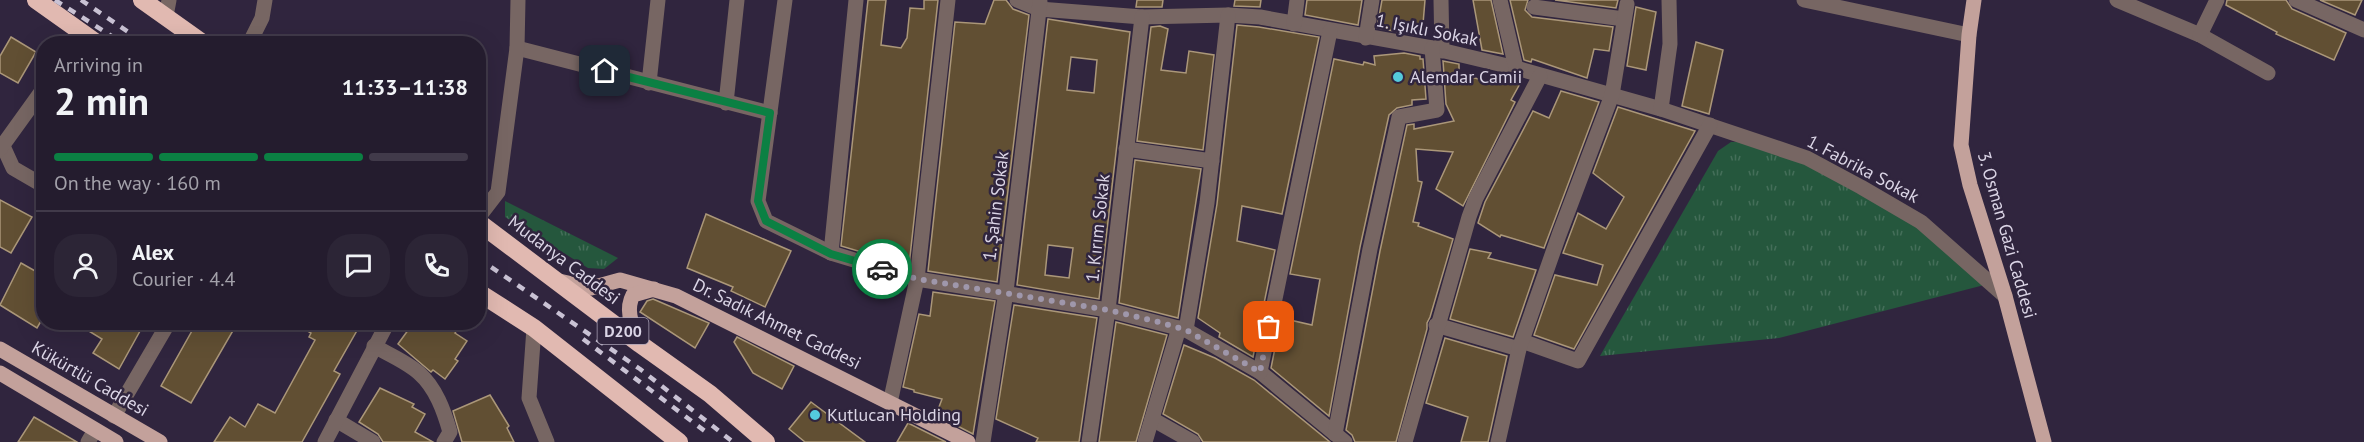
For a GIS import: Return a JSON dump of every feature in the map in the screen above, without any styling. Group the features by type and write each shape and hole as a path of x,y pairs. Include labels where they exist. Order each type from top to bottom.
{"highway":[{"path":"36,0 87,36"},
{"path":"142,0 168,8 196,36"},
{"name":"Mudanya Caddesi","path":"486,226 640,344 710,394 766,442"},
{"name":"D200","path":"486,297 534,328 679,442"}],"main road":[{"name":"3. Osman Gazi Caddesi","path":"1974,0 1969,35 1961,145 1970,184 2005,296 2044,442"},
{"name":"Dr. Sadık Ahmet Caddesi","path":"559,281 591,288 620,280 676,296 968,442"},
{"path":"640,344 629,315 629,303 633,295 657,289"},
{"name":"Kükürtlü Caddesi","path":"0,349 160,442"},
{"path":"0,373 91,436 116,442"}],"street":[{"path":"253,36 262,18 265,0"},
{"path":"486,209 498,192 517,48 518,0"},
{"path":"649,83 658,0"},
{"path":"726,103 737,0"},
{"path":"785,0 758,201 766,221 831,254 918,279 1108,310 1182,329 1260,372 1340,438"},
{"path":"831,254 856,0"},
{"path":"890,403 918,279 948,0"},
{"name":"1. Işıklı Sokak","path":"1017,0 1040,5 1127,8 1142,17 1223,15 1260,17 1437,50 1516,68 1612,95"},
{"path":"1145,442 1182,329 1207,203 1223,15 1221,0"},
{"path":"1294,24 1297,0"},
{"path":"1366,38 1372,0"},
{"path":"1340,438 1370,249 1399,117 1437,110 1437,50 1441,0"},
{"path":"1500,0 1516,68"},
{"path":"1661,109 1670,44 1669,0"},
{"path":"1804,0 1969,35"},
{"path":"2200,35 2217,0"},
{"path":"2296,0 2364,30"},
{"path":"2124,1 2200,35 2268,73"},
{"name":"1. Şahin Sokak","path":"982,442 1006,292 1040,5"},
{"path":"1498,442 1521,345 1558,235 1612,95 1625,11 1534,7"},
{"name":"1. Kırım Sokak","path":"1089,442 1108,310 1142,17"},
{"path":"1260,372 1329,31"},
{"path":"517,48 770,113"},
{"path":"1405,442 1436,326 1476,198 1540,76"},
{"name":"1. Fabrika Sokak","path":"1612,95 1710,124 1807,158 1921,222 2005,296"},
{"path":"36,99 1,148 13,168 36,181"},
{"path":"1436,326 1521,345 1578,361 1710,124"},
{"path":"1126,149 1212,161"},
{"path":"534,328 529,398 548,442"},
{"path":"114,416 164,330"},
{"path":"325,442 383,330"},
{"path":"374,346 419,373 434,393 450,432 444,442"},
{"path":"1152,418 1193,442"},
{"path":"336,420 373,442"}],"green space":[{"path":"1731,142 1746,142 1811,166 1920,229 1988,284 1779,338 1600,356 1718,151"},
{"path":"505,201 618,258 604,269 588,268 505,217"}],"building":[{"path":"868,0 886,0 881,45 901,48 907,38 910,8 924,9 924,0 938,0 909,266 841,246"},
{"path":"994,0 1006,0 1013,9 1029,15 997,282 928,271 955,22 985,24"},
{"path":"1137,0 1163,0 1162,7 1136,7"},
{"path":"1235,0 1261,0 1260,7 1234,6"},
{"path":"1307,0 1362,0 1358,25 1305,15"},
{"path":"1382,0 1425,0 1422,36 1377,28"},
{"path":"1473,0 1491,0 1503,54 1482,50"},
{"path":"1510,0 1528,0 1525,10 1532,17 1613,27 1609,51 1594,49 1587,78 1532,59 1531,62 1524,60"},
{"path":"1555,0 1618,0 1616,8"},
{"path":"2227,0 2286,0 2292,9 2346,33 2334,60 2276,34 2277,32 2226,5"},
{"path":"2320,0 2362,0 2355,15"},
{"path":"1636,7 1656,12 1646,70 1627,66"},
{"path":"1048,19 1130,32 1099,299 1017,285","holes":["1071,57 1097,60 1094,93 1067,90","1048,245 1073,248 1069,278 1045,275"]},
{"path":"1237,25 1319,37 1282,214 1242,206 1237,241 1275,250 1253,357 1219,337 1220,333 1198,318 1217,204"},
{"path":"1160,26 1168,29 1161,70 1186,73 1189,51 1214,55 1203,150 1137,141 1151,27"},
{"path":"11,37 36,52 18,83 0,73 0,56"},
{"path":"1696,42 1723,50 1709,114 1682,106"},
{"path":"1404,53 1420,56 1420,59 1423,59 1426,99 1412,100 1412,105 1397,108 1389,115 1360,247 1329,416 1271,368 1281,318 1312,325 1320,279 1290,274 1334,59 1375,65 1374,56"},
{"path":"1443,61 1459,64 1459,74 1498,84 1502,75 1522,80 1511,100 1515,102 1463,206 1436,189 1453,152 1416,149 1418,181 1422,182 1413,222 1453,239 1427,323 1396,442 1355,442 1346,430 1407,125 1414,124 1414,129 1454,121 1446,104"},
{"path":"1561,91 1599,102 1544,248 1501,235 1500,237 1478,223 1485,202 1533,111 1549,118"},
{"path":"1618,107 1695,131 1574,349 1534,335 1555,275 1597,285 1603,265 1563,253 1578,213 1606,229 1624,197 1593,173"},
{"path":"1135,160 1201,169 1178,318 1119,303"},
{"path":"0,200 32,217 11,253 0,247"},
{"path":"706,214 791,251 765,307 731,291 733,287 687,268"},
{"path":"1470,249 1491,253 1488,258 1536,270 1513,337 1450,319"},
{"path":"21,263 36,271 36,327 0,305"},
{"path":"933,292 995,301 973,434 936,415 942,399 903,387 919,314 930,316"},
{"path":"653,299 709,323 695,348 640,312 647,301"},
{"path":"1014,305 1097,318 1079,442 1036,442 1038,438 996,419"},
{"path":"1116,322 1167,335 1136,442 1099,442"},
{"path":"87,330 141,330 119,369 93,353 102,339"},
{"path":"192,330 233,330 191,403 161,386"},
{"path":"306,330 357,330 334,371 340,374 302,442 214,442 230,417 245,427 258,404 275,413 315,340 309,337 311,333"},
{"path":"408,330 457,330 455,333 467,341 455,359 458,361 445,379 433,370 431,372 398,344"},
{"path":"737,337 794,366 782,389 753,373 734,342"},
{"path":"1445,338 1507,356 1488,442 1461,442 1468,417 1426,403"},
{"path":"1184,345 1215,358 1254,380 1330,442 1203,442 1198,434 1163,414"},
{"path":"380,388 414,404 412,407 425,414 415,432 433,442 383,442 378,434 359,422"},
{"path":"490,395 509,426 507,428 514,442 462,442 453,411"},
{"name":"Kutlucan Holding","path":"811,402 865,442 805,442 789,429"},
{"path":"34,417 77,442 18,442"},
{"path":"908,423 946,442 897,442"}],"railway":[{"path":"55,0 111,36"},
{"path":"81,0 134,36"},
{"path":"486,263 640,369 733,442"},
{"path":"583,339 710,435"}],"way so far":[{"path":"882,269 918,279 1108,310 1155,321 1186,330 1260,372 1269,327"}],"place":[{"name":"Alemdar Camii","path":"1398,77"},
{"name":"Kutlucan Holding","path":"815,415"}],"route":[{"path":"605,71 770,113 758,201 766,221 831,254 882,269"}]}
